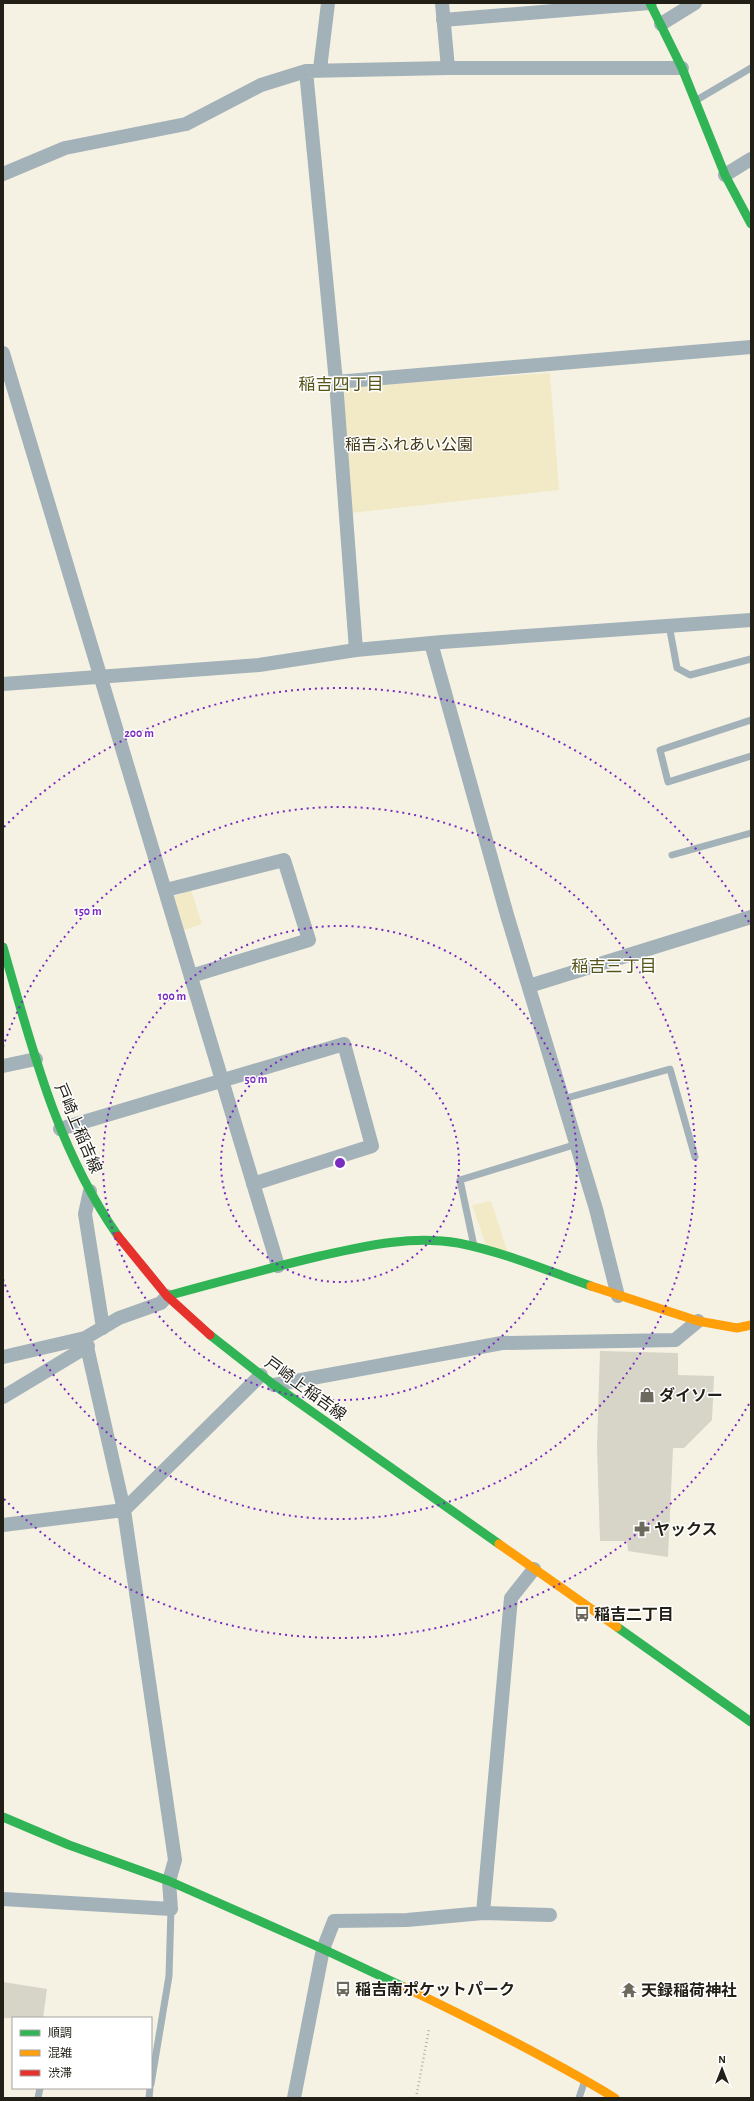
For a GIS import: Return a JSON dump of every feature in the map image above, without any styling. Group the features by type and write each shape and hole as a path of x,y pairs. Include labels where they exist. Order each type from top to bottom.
{"street":[{"path":"320,69 328,3"},
{"path":"442,3 448,68"},
{"path":"443,20 650,3 682,68 725,175 751,224"},
{"path":"661,24 695,3"},
{"path":"3,174 65,148 186,124 261,85 306,71 320,69 682,68"},
{"path":"306,71 336,382 356,650"},
{"path":"725,175 751,159"},
{"path":"336,382 751,347"},
{"path":"3,353 99,676 166,890 278,1266"},
{"path":"3,684 99,676 259,666 356,650 431,643 751,620"},
{"path":"431,643 501,892 577,1144 613,1270 618,1296"},
{"path":"166,890 284,860 309,940 191,976"},
{"path":"529,986 751,916"},
{"name":"戸崎上稲吉線","path":"3,947 36,1059 60,1129 90,1190 132,1255 167,1296 198,1324 274,1385 751,1722"},
{"path":"60,1129 344,1044 372,1146 253,1184"},
{"path":"3,1066 36,1059"},
{"path":"90,1190 85,1214 103,1328"},
{"path":"3,1397 87,1342 103,1328 119,1318 161,1304 167,1296 278,1266 374,1244 415,1240 457,1243 502,1254 618,1296 698,1321 737,1328 751,1325"},
{"path":"274,1385 502,1343 675,1340 698,1321"},
{"path":"3,1357 87,1342"},
{"path":"3,1899 171,1908 169,1881 175,1860 124,1510 87,1342"},
{"path":"3,1525 124,1510 261,1375"},
{"path":"484,1913 511,1598 534,1569"},
{"path":"3,1818 69,1845 169,1881 323,1948 462,2015 585,2080 615,2098"},
{"path":"294,2098 323,1948 334,1921 407,1920 484,1913 550,1915"}],"lane":[{"path":"695,101 751,68"},
{"path":"669,626 677,668 690,675 751,659"},
{"path":"751,720 660,750 668,782 751,756"},
{"path":"672,855 751,833"},
{"path":"563,1099 670,1069 695,1156"},
{"path":"475,1248 460,1180 577,1144"},
{"path":"152,2078 170,1976 171,1908"},
{"path":"579,2098 585,2080"}],"path":[{"path":"416,2098 429,2029"}],"green space":[{"name":"稲吉ふれあい公園","path":"550,373 559,490 351,513 343,387"},
{"path":"191,890 202,924 182,931 172,897"},
{"path":"491,1201 508,1253 487,1248 472,1205"}],"building":[{"path":"600,1351 678,1353 678,1375 714,1376 712,1420 684,1448 673,1448 668,1557 628,1551 627,1541 600,1541 597,1446"},
{"path":"3,1982 47,1989 43,2017 3,2018"}],"traffic: fast":[{"path":"650,3 682,68 725,175 751,224"},
{"path":"3,947 36,1060 62,1133 78,1168 97,1203 118,1236"},
{"path":"167,1296 337,1252 371,1245 423,1240 458,1243 492,1251 591,1286"},
{"path":"210,1335 274,1385 499,1544"},
{"path":"617,1627 751,1722"},
{"path":"3,1817 69,1845 169,1881 323,1949 404,1987"}],"traffic: slow":[{"path":"591,1286 698,1321 737,1328 751,1325"},
{"path":"499,1544 617,1627"},
{"path":"404,1987 511,2040 615,2098"}],"traffic: jam":[{"path":"118,1236 167,1296 210,1335"}],"place":[{"name":"ダイソー","path":"647,1395"},
{"name":"ヤックス","path":"642,1529"},
{"name":"稲吉二丁目","path":"582,1614"},
{"name":"稲吉南ポケットパーク","path":"343,1989"},
{"name":"天録稲荷神社","path":"629,1990"}],"district":[{"name":"稲吉四丁目","path":"341,384"},
{"name":"稲吉三丁目","path":"614,966"}]}
